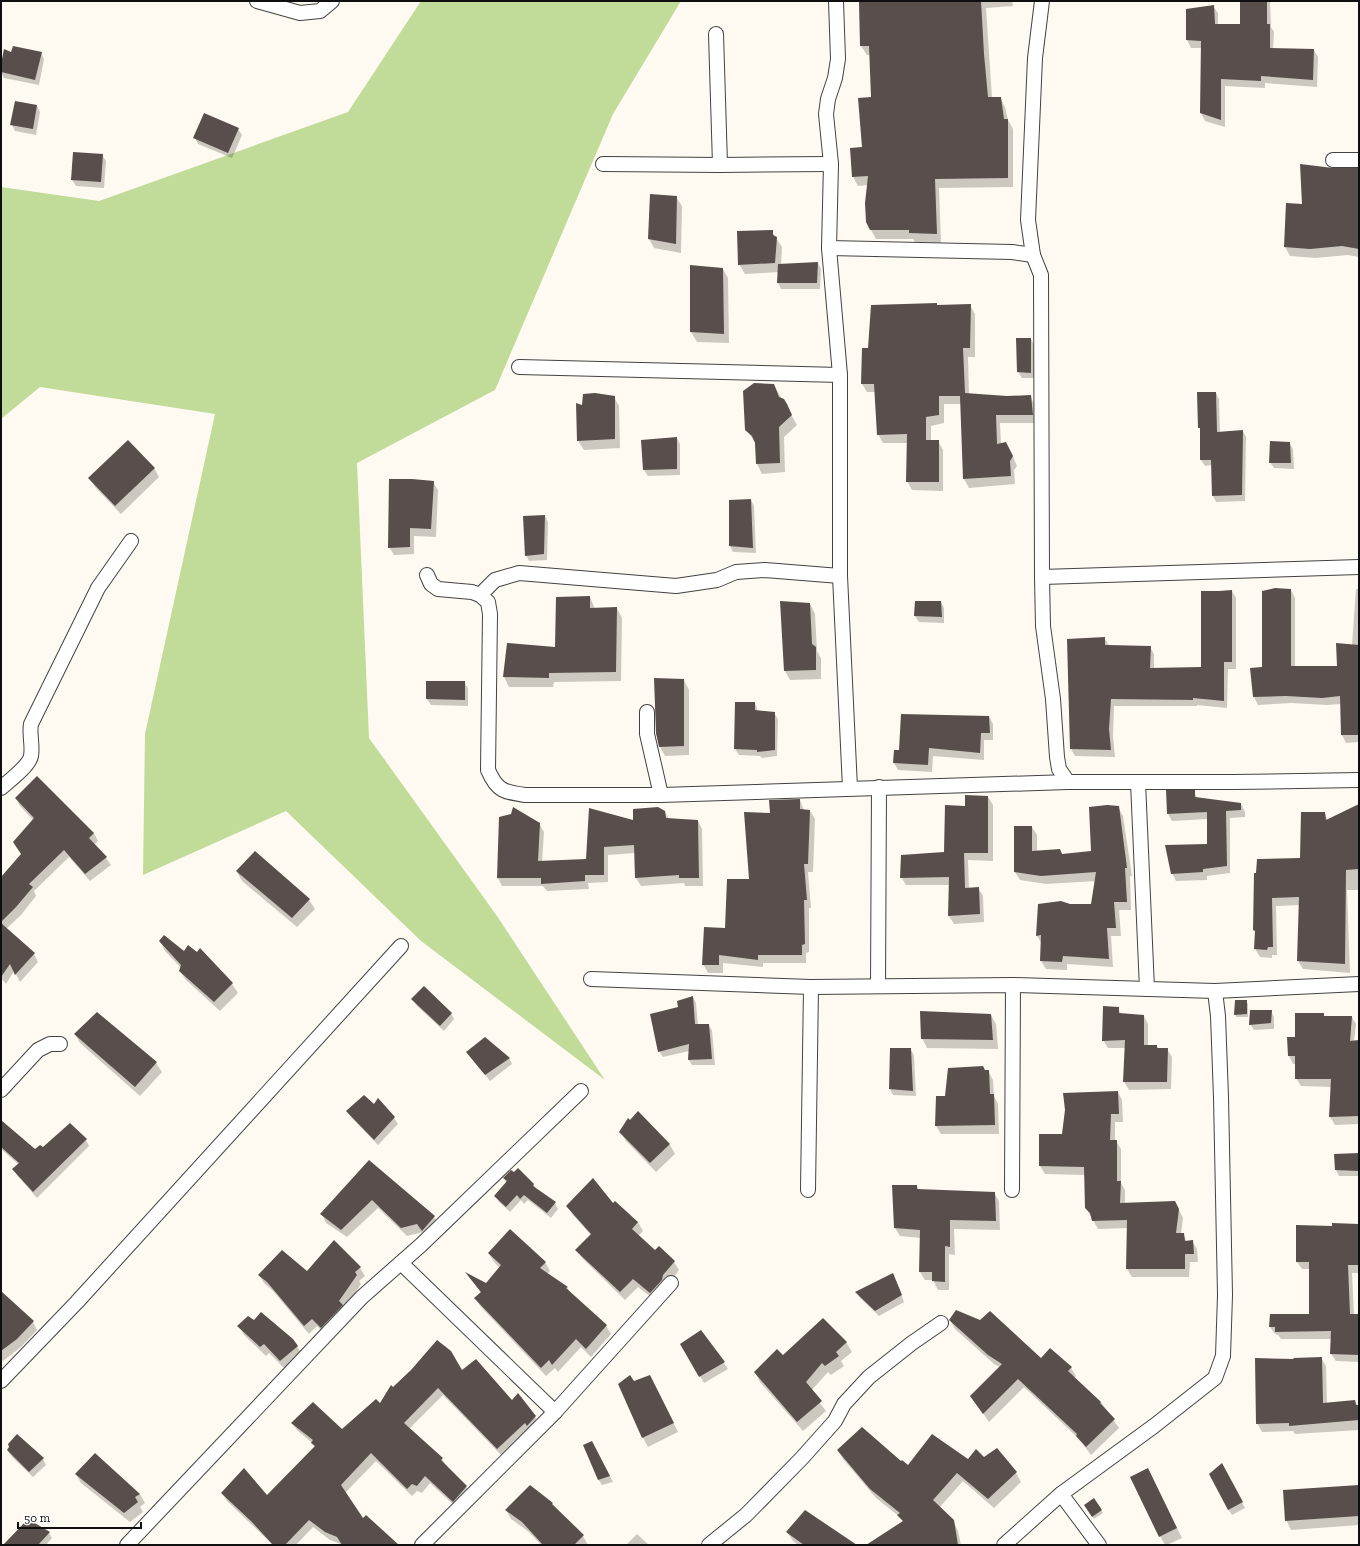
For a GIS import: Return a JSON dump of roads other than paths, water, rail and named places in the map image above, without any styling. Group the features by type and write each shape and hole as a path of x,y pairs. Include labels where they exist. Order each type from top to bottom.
{"street":[{"path":"257,1 300,13 320,11 332,1"},
{"path":"836,1 838,59 835,78 828,99 826,114 831,164 829,248 840,375 840,576 850,788"},
{"path":"1042,1 1035,58 1028,220 1033,255 1041,275 1042,577 1044,626 1057,757 1060,769 1068,782"},
{"path":"716,34 720,165"},
{"path":"1333,160 1359,160"},
{"path":"603,164 831,164"},
{"path":"829,248 1012,252 1033,255"},
{"path":"519,367 840,375"},
{"path":"1,788 29,762 32,755 30,732 31,724 98,588 131,541"},
{"path":"1042,577 1359,568"},
{"path":"480,595 495,580 520,573 676,586 717,580 736,572 765,570 840,576"},
{"path":"427,575 430,584 438,589 472,592 480,595 488,602 490,614 488,770 494,783 508,793 525,795 660,795 1068,782 1359,780"},
{"path":"647,712 647,734 660,795"},
{"path":"1138,782 1147,989"},
{"path":"878,986 879,787"},
{"path":"1,1381 77,1302 401,946"},
{"path":"591,979 811,987 1013,985 1215,991 1359,984"},
{"path":"1012,1190 1013,985"},
{"path":"808,1190 811,987"},
{"path":"1004,1545 1061,1494 1154,1426 1215,1378 1223,1356 1225,1294 1222,1123 1218,1016 1215,991"},
{"path":"1,1090 38,1050 50,1044 60,1044"},
{"path":"127,1545 362,1297 421,1245 581,1090"},
{"path":"401,1263 554,1412"},
{"path":"422,1545 554,1412 671,1283"},
{"path":"709,1545 746,1516 802,1458 835,1421 844,1404 869,1377 912,1343 941,1323"},
{"path":"1061,1494 1099,1545"}]}
